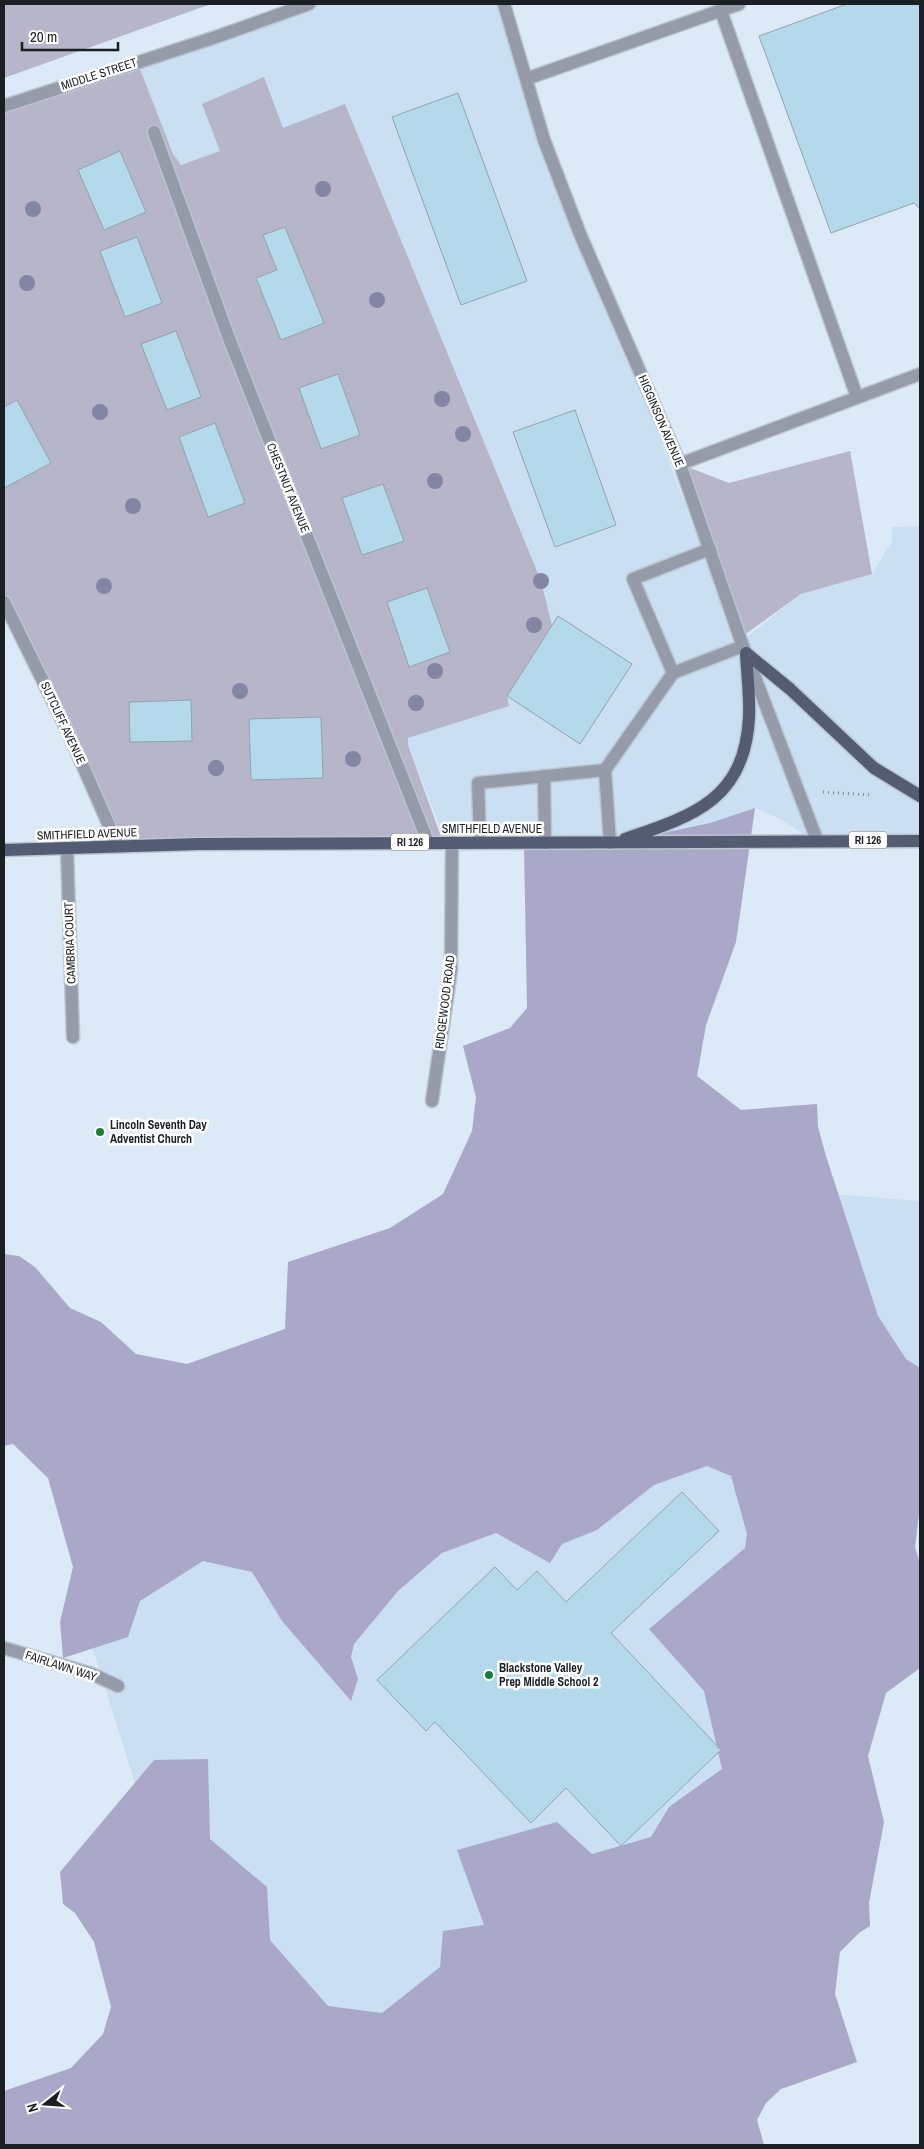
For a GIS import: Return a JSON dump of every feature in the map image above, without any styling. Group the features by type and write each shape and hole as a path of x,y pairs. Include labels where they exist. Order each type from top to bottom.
{"main road":[{"path":"744,649 790,689 874,768 920,796"},
{"path":"612,843 688,816 710,803 735,776 743,758 749,717 744,649"},
{"name":"SMITHFIELD AVENUE","path":"4,850 118,846 428,842 920,841"}],"street":[{"name":"MIDDLE STREET","path":"4,106 213,38 308,4"},
{"name":"HIGGINSON AVENUE","path":"504,4 544,140 580,234 680,464 744,649 817,840"},
{"path":"526,79 739,4"},
{"path":"720,11 857,397"},
{"name":"CHESTNUT AVENUE","path":"154,132 230,341 428,842"},
{"path":"680,464 920,374"},
{"path":"673,673 632,578 710,550"},
{"name":"SUTCLIFF AVENUE","path":"4,602 68,732 118,846"},
{"path":"612,843 605,770 673,673 744,649"},
{"path":"480,842 478,783 605,770"},
{"path":"544,776 545,843"},
{"name":"RIDGEWOOD ROAD","path":"432,1101 451,970 452,842"},
{"name":"CAMBRIA COURT","path":"67,849 73,1037"},
{"name":"FAIRLAWN WAY","path":"4,1648 92,1674 118,1686"}],"path":[{"path":"817,792 874,795"}],"shaded area":[{"path":"4,4 211,4 4,78"},
{"path":"302,4 508,4 537,112 738,644 801,594 872,574 892,541 892,527 920,526 920,842 813,841 784,821 755,808 710,823 634,839 445,840 408,745 408,738 508,706 318,116 181,165 173,155 138,64"},
{"path":"138,64 173,154 181,165 220,151 202,104 264,77 283,128 345,104 541,581 552,626 507,696 509,706 408,738 408,745 443,842 118,846 4,602 4,106"},
{"path":"850,451 872,574 801,594 740,638 680,464 729,483"},
{"name":"Blackstone Valley Prep Middle School 2","path":"755,808 736,942 706,1025 697,1076 741,1110 817,1104 818,1127 826,1156 878,1316 906,1359 920,1368 920,1505 915,1547 920,1563 920,1668 886,1693 868,1756 884,1822 869,1903 870,1926 859,1933 840,1952 835,1994 857,2062 781,2089 766,2103 757,2120 764,2145 4,2145 4,2091 71,2068 103,2034 111,2007 94,1942 75,1913 63,1904 60,1872 154,1760 208,1759 210,1839 267,1887 270,1940 328,2006 382,2013 440,1967 443,1931 484,1925 457,1850 557,1822 592,1854 651,1837 669,1807 722,1769 704,1691 649,1629 745,1548 747,1534 731,1476 707,1466 654,1485 597,1530 562,1544 550,1563 496,1533 442,1553 398,1591 354,1644 351,1657 358,1679 351,1701 282,1621 252,1572 203,1561 140,1601 128,1637 63,1658 60,1622 73,1567 48,1478 13,1444 4,1446 4,1254 19,1256 35,1267 70,1308 101,1322 136,1354 187,1364 285,1329 288,1262 390,1228 443,1194 472,1131 476,1097 463,1046 510,1028 527,1008 524,847 634,839 710,823"},
{"name":"Blackstone Valley Prep Middle School 2","path":"482,1166 920,1201 920,1442 805,2081 583,2145 249,2145 72,1583"}],"building":[{"path":"847,4 920,4 920,209 914,203 831,233 759,36"},
{"path":"458,93 527,281 461,305 392,117"},
{"path":"120,151 146,212 104,230 78,170"},
{"path":"285,227 324,323 281,340 256,278 277,270 263,235"},
{"path":"137,237 162,303 125,317 100,251"},
{"path":"176,331 201,397 167,410 141,344"},
{"path":"338,374 360,435 321,449 299,388"},
{"path":"17,400 51,463 4,488 4,407"},
{"path":"575,410 616,525 555,547 513,432"},
{"path":"215,423 245,503 208,517 179,437"},
{"path":"383,484 404,541 362,555 342,498"},
{"path":"427,588 450,652 409,667 387,602"},
{"path":"558,616 632,664 580,744 507,696"},
{"path":"191,700 192,741 130,742 129,702"},
{"path":"321,717 323,778 251,780 249,719"},
{"path":"682,1492 719,1531 611,1633 721,1750 621,1846 566,1788 531,1823 435,1722 426,1731 377,1680 495,1567 517,1590 537,1571 566,1602"}],"place":[{"name":"Lincoln Seventh Day Adventist Church","path":"100,1132"},
{"name":"Blackstone Valley Prep Middle School 2","path":"489,1675"}]}
